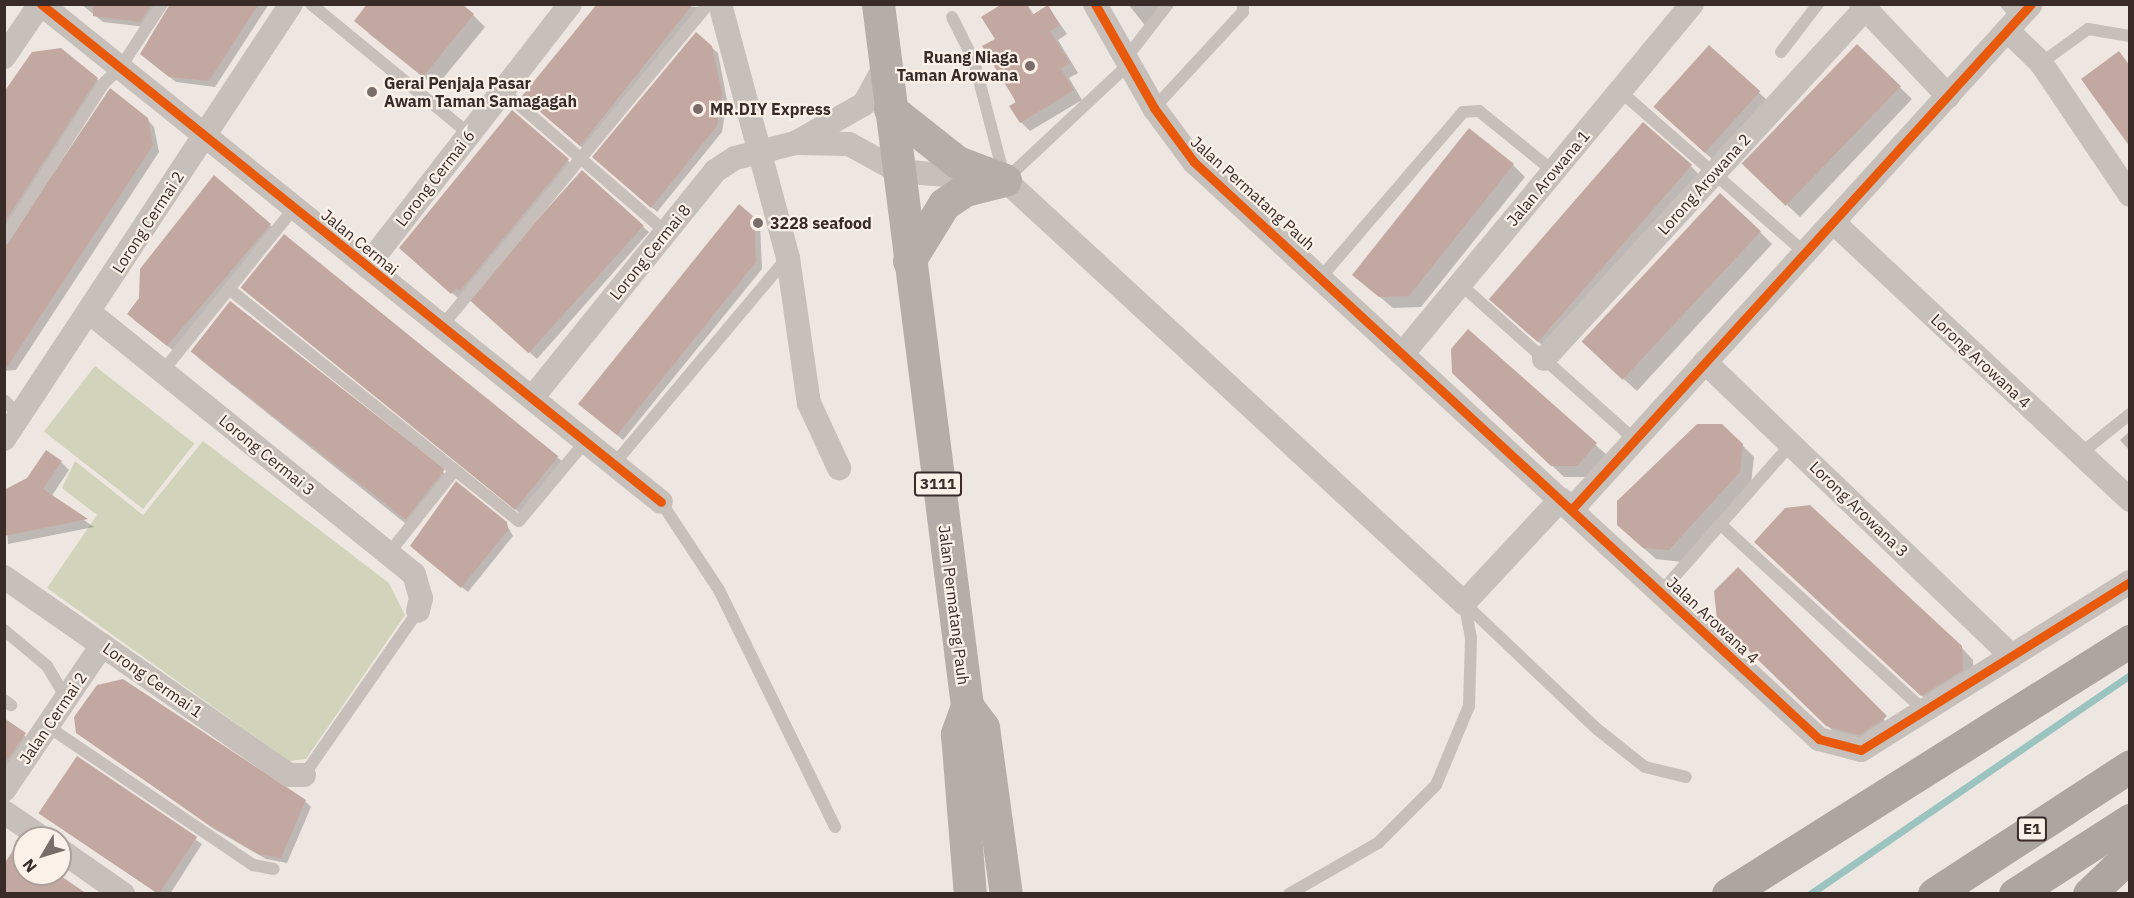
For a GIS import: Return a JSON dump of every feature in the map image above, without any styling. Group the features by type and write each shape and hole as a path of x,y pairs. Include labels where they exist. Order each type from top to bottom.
{"highway":[{"path":"1728,894 2130,641"},
{"name":"E1","path":"1934,894 2130,766"},
{"path":"2015,894 2130,820"},
{"path":"2089,894 2130,855"}],"main road":[{"name":"Jalan Permatang Pauh","path":"878,4 967,706 957,734 970,894"},
{"path":"890,109 957,162 1005,180"},
{"path":"909,261 944,204 965,190 1005,180"},
{"name":"Jalan Permatang Pauh","path":"967,706 983,728 1006,894"}],"street":[{"path":"4,57 40,4"},
{"name":"Jalan Cermai","path":"40,4 662,502"},
{"name":"Lorong Cermai 2","path":"4,440 12,408 89,312 291,4"},
{"path":"720,4 762,150 788,258 809,403 839,468"},
{"name":"Jalan Permatang Pauh","path":"1095,4 1154,108 1194,162 1322,276"},
{"name":"Jalan Arowana 1","path":"1404,352 1692,4"},
{"path":"1863,7 1948,96"},
{"name":"Lorong Arowana 2","path":"1544,359 1863,7"},
{"name":"Lorong Cermai 6","path":"367,266 503,91 560,8"},
{"path":"898,171 1005,180 1464,603 1635,440 1948,96 2016,14 2041,63 2130,195"},
{"name":"Lorong Cermai 8","path":"795,143 864,104 885,66"},
{"name":"Lorong Cermai 8","path":"532,398 715,171 762,150 795,143 849,144 898,171"},
{"name":"Lorong Arowana 4","path":"1833,222 2130,500"},
{"name":"Jalan Arowana 4","path":"1322,276 1819,739 1861,750 2130,582"},
{"name":"Lorong Cermai 3","path":"89,312 414,574 421,598 418,611"},
{"name":"Lorong Arowana 3","path":"1706,362 2012,656"},
{"name":"Lorong Cermai 1","path":"4,577 289,775 304,775"},
{"name":"Jalan Cermai 2","path":"4,790 102,645"},
{"path":"4,812 24,826"},
{"path":"72,858 123,894"}],"lane":[{"path":"4,239 104,83 120,68 162,4"},
{"path":"311,4 470,134"},
{"path":"442,326 708,4"},
{"path":"952,17 974,62 1005,180 1127,61 1168,4"},
{"path":"1154,108 1243,12 1243,4"},
{"path":"1781,52 1818,4"},
{"path":"2041,63 2088,29 2130,36"},
{"path":"503,91 666,232"},
{"path":"1620,91 1805,253"},
{"path":"1322,276 1463,112 1479,111 1553,171"},
{"path":"163,371 294,208"},
{"path":"614,464 788,258"},
{"path":"1460,284 1635,440"},
{"path":"229,289 519,521 586,441"},
{"path":"2080,454 2130,414"},
{"path":"1661,592 1791,444"},
{"path":"389,553 455,470"},
{"path":"662,502 719,590 835,827"},
{"path":"1720,524 1924,710"},
{"path":"1464,603 1597,729 1645,767 1686,777"},
{"path":"1289,894 1378,843 1436,785 1469,706 1471,638 1464,603"},
{"path":"304,775 418,611"},
{"path":"4,630 47,666 66,698"},
{"path":"47,726 253,865 274,868"}],"green space":[{"path":"95,366 194,444 143,509 44,431"},
{"path":"203,441 389,583 405,615 306,759 289,761 47,588 97,515 62,488 75,461 143,515"}],"building":[{"path":"93,4 152,4 140,22 93,16"},
{"path":"170,4 259,4 209,81 169,77 140,54"},
{"path":"367,4 462,4 474,14 423,77 354,21"},
{"path":"597,4 693,4 580,146 522,96"},
{"name":"Ruang Niaga Taman Arowana","path":"1002,4 1026,4 1032,15 1048,5 1060,25 1050,31 1070,63 1061,69 1074,90 1020,123 1009,106 1016,102 982,46 995,39 981,17"},
{"path":"696,32 712,46 722,93 717,126 651,208 592,157"},
{"path":"1857,44 1901,86 1786,206 1742,163"},
{"path":"1709,45 1760,91 1705,153 1653,107"},
{"path":"61,48 98,78 4,223 4,92 32,52"},
{"path":"2119,51 2130,66 2130,147 2081,79"},
{"path":"110,88 148,118 153,145 4,372 4,247"},
{"path":"512,110 569,159 460,291 456,288 451,294 399,248"},
{"path":"1643,122 1692,165 1538,342 1489,299"},
{"path":"1469,128 1514,164 1409,296 1379,297 1352,275"},
{"path":"582,170 644,226 529,353 467,298"},
{"path":"214,175 271,224 167,346 127,314 139,298 140,269"},
{"path":"1720,193 1761,231 1623,380 1582,341"},
{"path":"739,204 754,217 756,262 617,435 578,404"},
{"path":"284,234 558,456 515,510 241,288"},
{"path":"230,301 445,469 406,520 191,351"},
{"path":"1468,329 1597,443 1577,466 1551,466 1452,373 1451,349"},
{"path":"1697,424 1722,424 1743,444 1740,472 1669,550 1643,548 1617,525 1617,501"},
{"path":"46,450 62,461 43,489 88,519 4,536 4,490 27,478"},
{"path":"456,481 507,522 508,530 461,588 410,546"},
{"path":"1810,505 1962,646 1963,670 1921,696 1754,542 1785,508"},
{"path":"1738,567 1887,716 1884,719 1859,735 1826,726 1717,620 1714,591"},
{"path":"123,679 306,800 281,858 258,854 206,823 76,733 74,717 97,685"},
{"path":"4,718 26,733 4,764"},
{"path":"77,756 197,837 159,894 72,836 72,826 57,826 38,813"},
{"path":"12,852 12,886 72,886 72,884 87,894 4,894 4,864"}],"waterway":[{"path":"1810,894 2130,675"}],"cycle path":[{"path":"41,4 661,502"},
{"path":"1095,4 1154,108 1194,162 1819,739 1861,750 2130,582"},
{"path":"1572,509 2031,4"}],"place":[{"name":"Ruang Niaga Taman Arowana","path":"1030,66"},
{"name":"Gerai Penjaja Pasar Awam Taman Samagagah","path":"372,92"},
{"name":"MR.DIY Express","path":"698,109"},
{"name":"3228 seafood","path":"758,223"}]}
